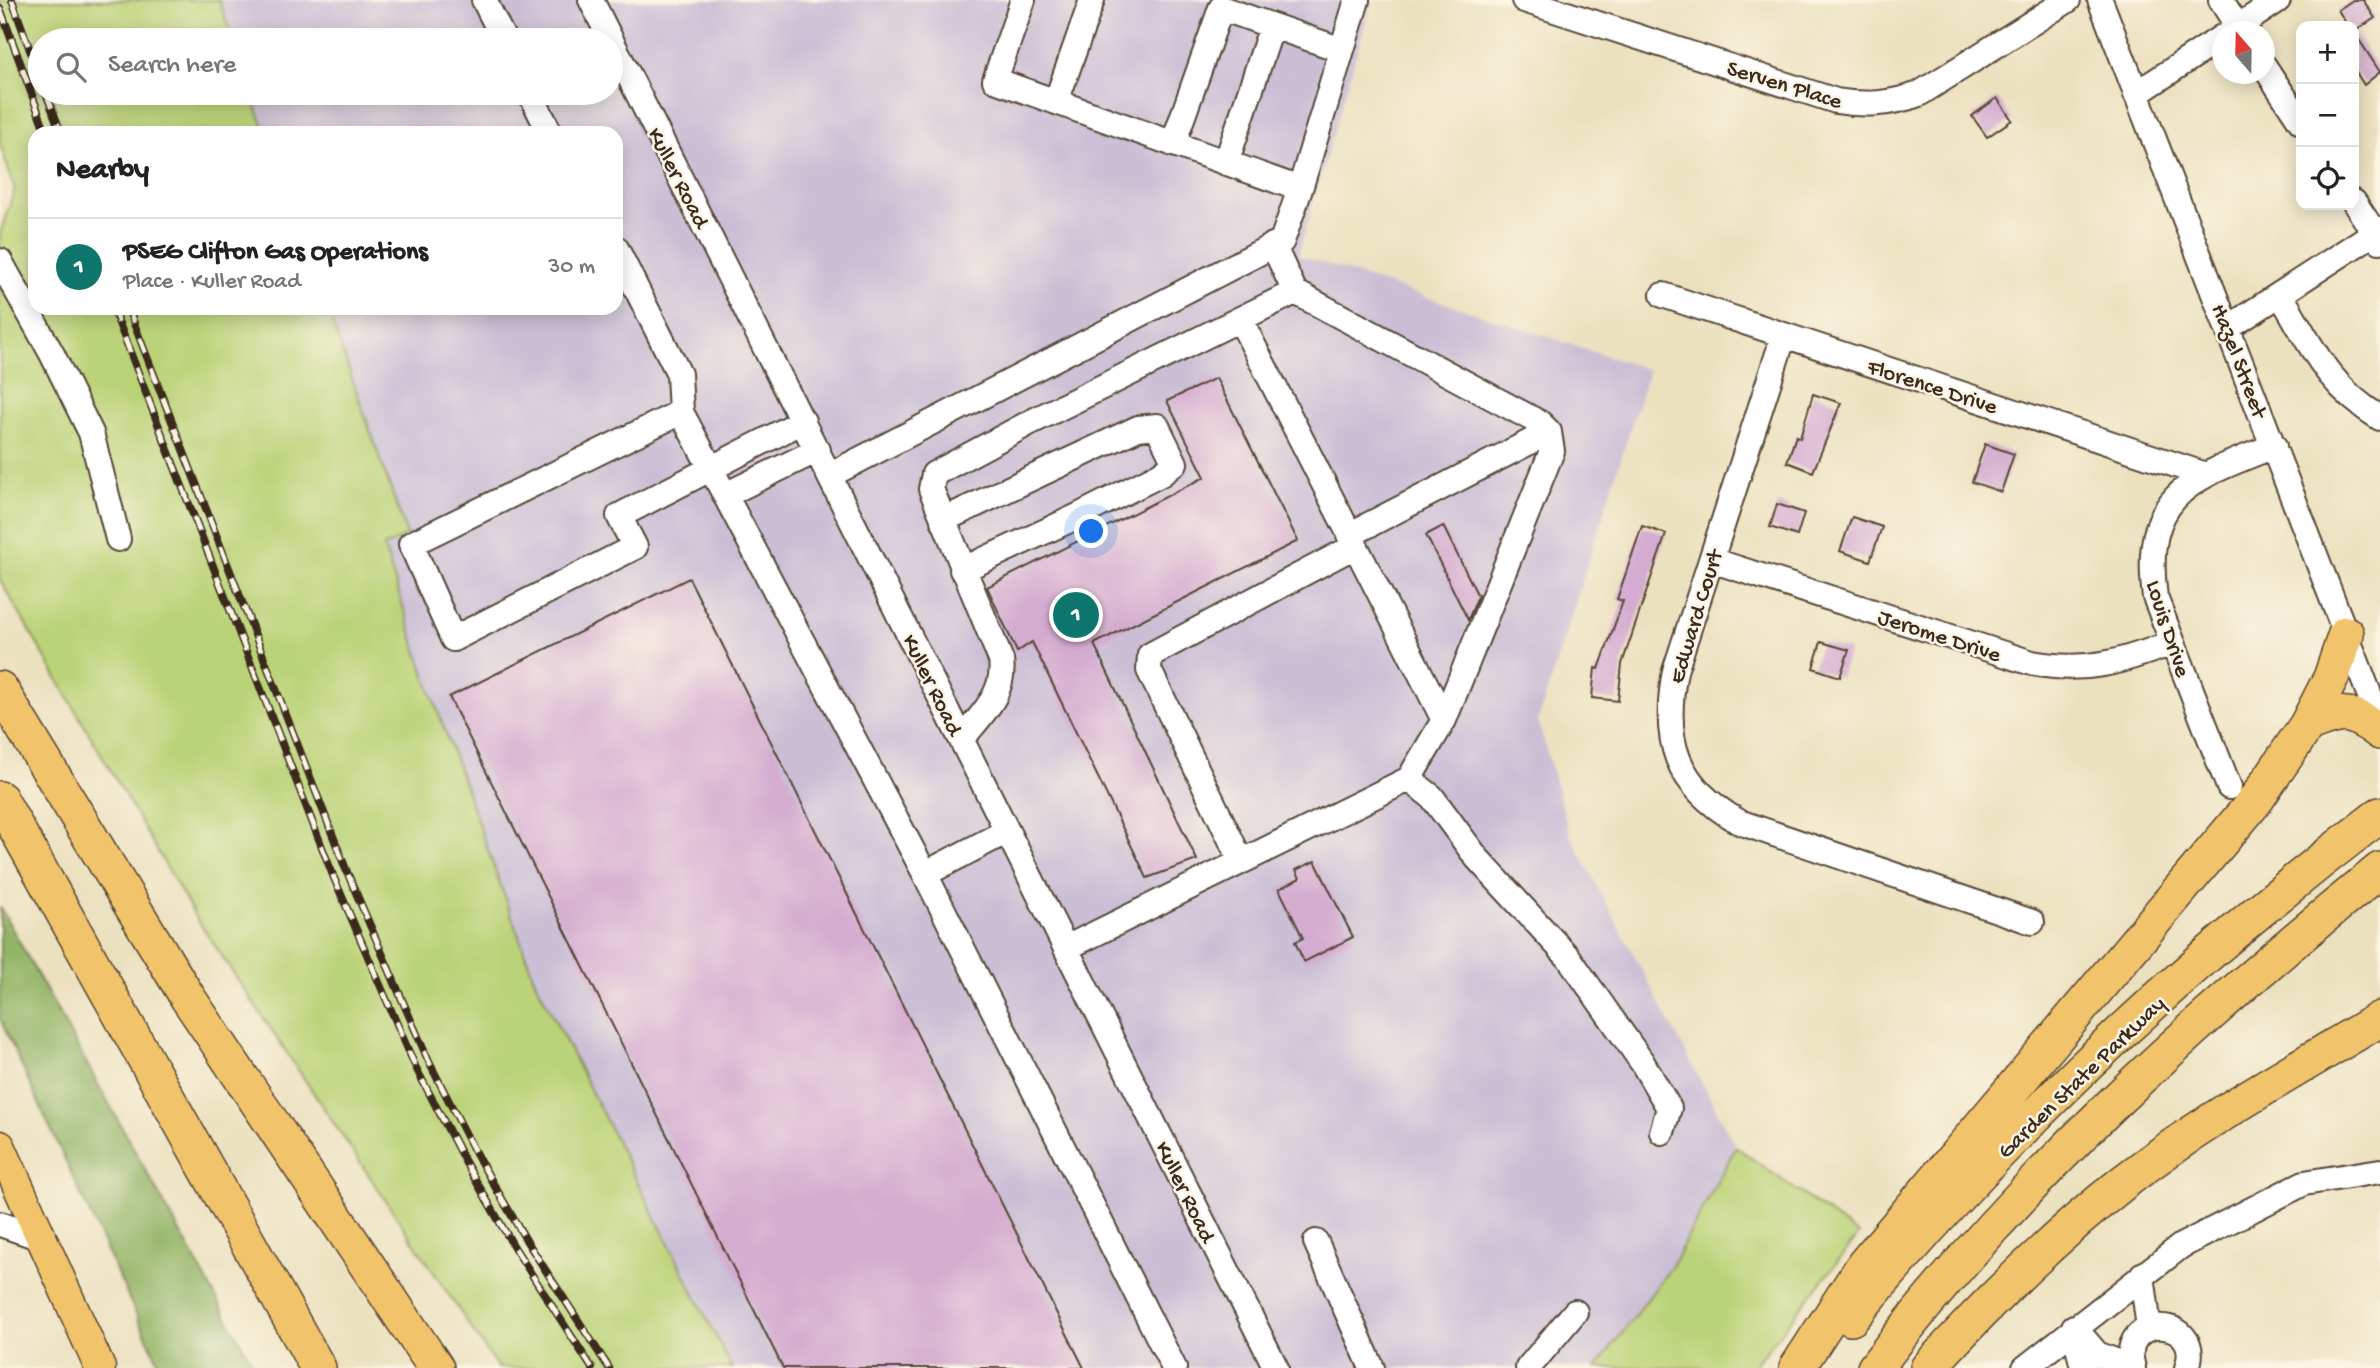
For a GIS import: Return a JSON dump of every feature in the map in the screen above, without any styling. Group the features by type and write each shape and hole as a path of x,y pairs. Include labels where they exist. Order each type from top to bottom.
{"highway":[{"path":"1797,1368 1864,1265 2255,801 2307,725 2330,678 2346,634"},
{"path":"4,693 188,998 436,1368"},
{"path":"2307,725 2336,713 2358,715 2380,732"},
{"path":"0,799 318,1368"},
{"name":"Garden State Parkway","path":"1811,1368 1929,1229 2081,1070 2238,929 2380,815"},
{"name":"Garden State Parkway","path":"1875,1368 1970,1251 2061,1154 2223,1001 2380,870"},
{"path":"1928,1368 2029,1263 2126,1180 2193,1134 2373,1024"},
{"path":"234,1220 307,1368"}],"main road":[{"path":"0,1146 38,1237 100,1368"}],"street":[{"path":"484,0 498,28"},
{"name":"Kuller Road","path":"591,0 605,28"},
{"path":"1023,0 995,80 1300,189"},
{"path":"1056,102 1092,0"},
{"path":"830,475 1282,241 1357,0"},
{"name":"Serven Place","path":"1524,0 1836,101 1867,104 1899,101 1920,94 2068,0"},
{"name":"Hazel Street","path":"2099,0 2380,722"},
{"path":"2221,0 2229,21"},
{"path":"2248,21 2278,0"},
{"path":"1173,144 1221,8 1342,50"},
{"path":"1226,163 1272,26"},
{"path":"2136,94 2212,45"},
{"name":"Kuller Road","path":"623,64 1276,1368"},
{"path":"2275,83 2296,114"},
{"path":"536,105 546,126"},
{"path":"2228,328 2378,235 2359,209"},
{"path":"1066,948 1409,779 1444,720 1552,451 1549,432 1541,423 1295,292 1273,246"},
{"path":"0,261 28,311"},
{"path":"623,262 679,374 681,412 925,874 1174,1368"},
{"path":"962,739 993,699 1003,677 1001,660 931,489 934,474 1295,292"},
{"path":"2280,294 2332,381 2357,404 2380,418"},
{"name":"Florence Drive","path":"1663,295 2203,474"},
{"path":"30,315 91,433 118,539"},
{"path":"1240,319 1444,720"},
{"name":"Edward Court","path":"1784,335 1675,671 1668,724 1685,775 1698,793 1739,822 2032,922"},
{"path":"681,412 411,544 453,639 635,547 619,516 803,421"},
{"path":"943,520 1138,428 1157,426 1175,463 1161,474 1088,511 962,570"},
{"path":"1241,861 1149,670 1150,655 1549,432"},
{"name":"Louis Drive","path":"2229,787 2155,597 2150,563 2152,546 2163,514 2203,474 2274,446"},
{"path":"725,495 818,450"},
{"name":"Jerome Drive","path":"1711,560 2032,663 2058,668 2103,666 2172,643"},
{"path":"1409,779 1432,797 1477,858 1569,958 1642,1062 1669,1108 1662,1132"},
{"path":"925,874 1007,831"},
{"path":"2025,1368 2074,1327 2181,1246 2304,1183 2380,1171"},
{"path":"0,1224 38,1237"},
{"path":"1316,1242 1373,1368"},
{"path":"2142,1275 2149,1328"},
{"path":"1528,1368 1575,1312"},
{"path":"2074,1327 2098,1354 2133,1368 2131,1349 2134,1340 2149,1328 2167,1326 2184,1337 2190,1356 2187,1368"},
{"path":"2074,1327 2083,1368"}],"shaded area":[{"path":"219,0 1372,0 1298,255 1649,370 1538,720 1570,835 1736,1147 1672,1266 1596,1368 732,1368 535,981 426,678 384,547 407,535 329,315 623,315 623,126 263,126 256,105 623,105 623,28 229,28"}],"green space":[{"path":"0,0 219,0 229,28 28,28 28,105 256,105 263,126 28,126 28,315 329,315 407,535 384,547 426,678 535,981 732,1368 498,1368 195,916 0,580 0,233 15,189 0,144"},
{"path":"0,907 255,1368 161,1368 0,1019"},
{"path":"1736,1147 1859,1235 1752,1368 1596,1368 1672,1266"}],"building":[{"path":"2353,0 2363,0 2375,18 2359,29 2359,21 2345,21 2338,10"},
{"path":"2359,40 2380,72 2364,85 2359,77"},
{"path":"1997,98 2012,120 1987,137 1972,116"},
{"path":"1216,378 1298,541 1094,644 1197,860 1147,878 1032,642 1017,652 987,587 1205,477 1167,401"},
{"path":"1813,394 1841,403 1813,472 1787,462 1796,436 1800,438"},
{"path":"1985,444 2014,454 2001,492 1972,482"},
{"path":"1777,504 1804,513 1797,536 1770,527"},
{"path":"1852,517 1882,527 1870,561 1840,551"},
{"path":"1443,526 1478,596 1468,620 1426,535"},
{"path":"1642,526 1666,534 1622,664 1618,701 1592,698 1595,668 1599,669 1623,601 1617,599"},
{"path":"689,578 1084,1368 783,1368 449,697"},
{"path":"1821,642 1849,650 1840,677 1813,668"},
{"path":"1315,861 1353,937 1304,962 1295,942 1303,938 1279,889 1300,878 1296,870"}],"railway":[{"path":"12,0 28,45"},
{"path":"0,8 28,84"},
{"path":"36,105 43,126"},
{"path":"50,105 58,126"},
{"path":"116,315 334,878 416,1068 514,1247 592,1368"},
{"path":"131,315 347,872 429,1062 476,1154 526,1240 609,1368"}],"place":[{"name":"PSEG Clifton Gas Operations","path":"1076,615"}]}
